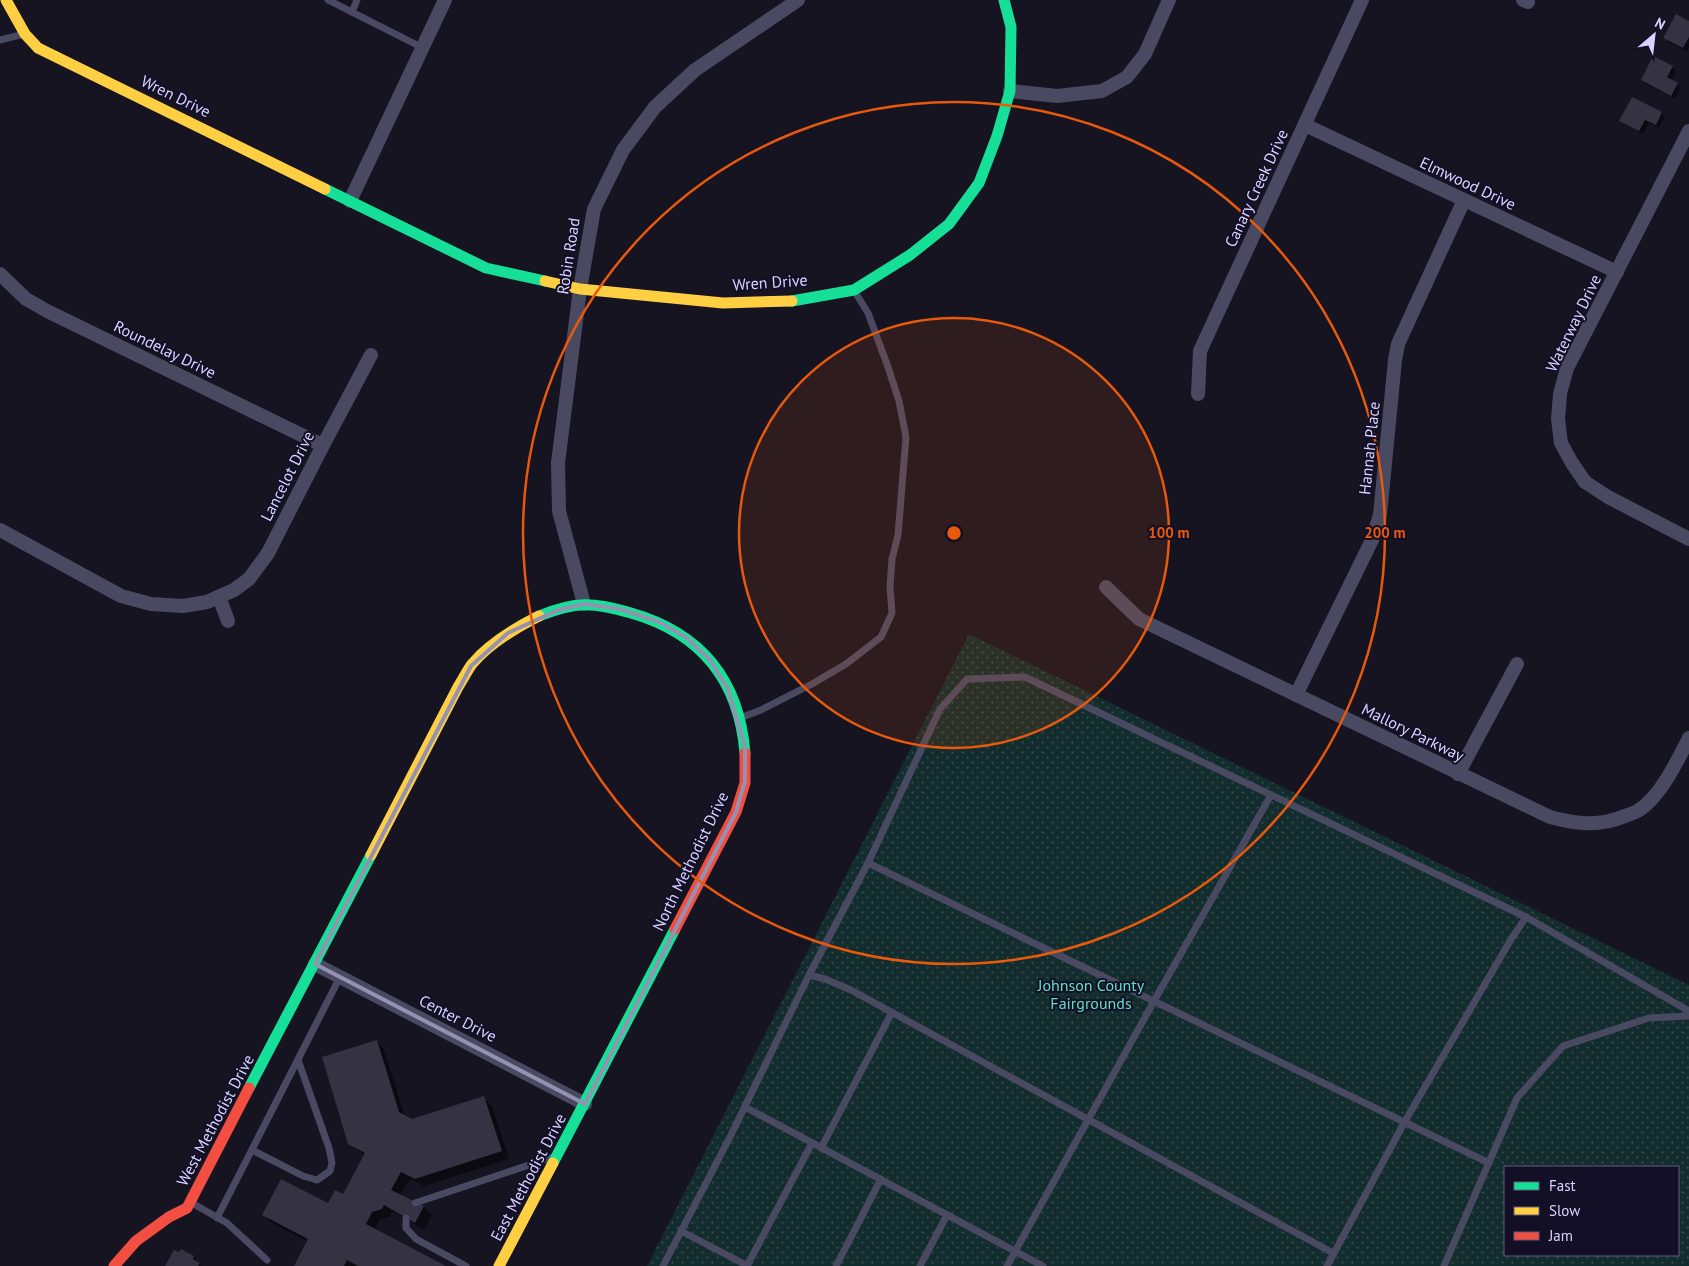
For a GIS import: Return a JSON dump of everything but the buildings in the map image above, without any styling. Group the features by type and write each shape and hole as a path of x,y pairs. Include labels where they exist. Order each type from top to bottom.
{"street":[{"name":"Wren Drive","path":"6,0 25,34 38,48 486,268 580,289 723,303 794,301 854,290 910,255 949,224 979,183 997,136 1010,91 1010,27 1004,0"},
{"path":"350,201 446,0"},
{"name":"Robin Road","path":"584,604 559,511 558,463 580,289 594,209 623,150 655,107 695,70 798,0"},
{"path":"1010,91 1057,96 1102,91 1127,77 1145,54 1169,0"},
{"name":"Canary Creek Drive","path":"1198,394 1200,351 1362,0"},
{"name":"Elmwood Drive","path":"1305,125 1617,272"},
{"name":"Waterway Drive","path":"1689,131 1567,368 1560,394 1558,419 1561,443 1585,482 1608,497 1689,539"},
{"name":"Hannah Place","path":"1296,695 1372,540 1380,514 1398,344 1464,200"},
{"name":"Roundelay Drive","path":"0,274 26,299 47,311 322,445"},
{"name":"Lancelot Drive","path":"0,530 121,596 151,604 183,606 207,602 234,590 249,579 268,552 322,445 371,355"},
{"name":"Mallory Parkway","path":"1106,587 1139,619 1458,774 1550,817 1572,823 1596,824 1616,820 1640,810 1656,794 1667,778 1689,738"},
{"path":"218,597 228,620"},
{"name":"North Methodist Drive","path":"315,964 458,686 471,666 487,650 508,633 533,619 558,610 584,604 620,609 659,622 687,638 710,660 728,689 740,719 745,747 746,781 736,812 585,1104"},
{"path":"1458,774 1517,664"},
{"name":"Center Drive","path":"315,964 585,1104"},
{"name":"West Methodist Drive","path":"114,1266 136,1241 169,1217 187,1208 315,964"},
{"name":"East Methodist Drive","path":"499,1266 585,1104"}],"lane":[{"path":"328,0 422,48"},
{"path":"352,12 357,0"},
{"path":"0,40 25,34"},
{"path":"740,719 812,684 846,664 881,637 892,613 890,587 892,559 899,525 906,437 899,401 888,367 868,313 854,290"},
{"path":"663,1266 745,1107 809,975 868,863 940,709 968,679 1025,677 1526,917 1689,1011"},
{"path":"1008,1266 1154,1001 1271,795"},
{"path":"868,863 1489,1163"},
{"path":"1327,1266 1404,1123 1510,941 1526,917"},
{"path":"809,975 825,979 851,990 1333,1254"},
{"path":"217,1218 340,977"},
{"path":"821,1148 892,1012"},
{"path":"1444,1266 1517,1098 1563,1046 1649,1018 1689,1016"},
{"path":"252,1150 303,1176 317,1180 330,1171 332,1163 328,1148 298,1060"},
{"path":"745,1107 1043,1266"},
{"path":"681,1231 748,1266 812,1143"},
{"path":"415,1203 557,1155"},
{"path":"836,1266 881,1180"},
{"path":"190,1202 227,1224 267,1260"},
{"path":"920,1266 947,1215"},
{"path":"406,1218 406,1228 416,1239 466,1266"}],"highlighted area":[{"path":"584,604 620,609 659,622 687,638 710,660 728,689 745,747 745,781 736,812 585,1104 315,964 471,666 508,633 558,610"}],"green space":[{"name":"Johnson County Fairgrounds","path":"969,634 1689,985 1689,1266 647,1266"}],"traffic: fast":[{"path":"792,301 854,290 910,255 949,224 979,183 997,136 1010,91 1011,27 1004,0"},
{"path":"325,189 486,268 545,281"},
{"path":"539,616 574,606 595,605 631,613 656,622 678,633 712,663 725,682 741,727 745,753"},
{"path":"249,1088 371,855"},
{"path":"553,1163 675,929"}],"traffic: slow":[{"path":"6,0 25,34 38,48 325,189"},
{"path":"545,281 580,289 723,303 792,301"},
{"path":"371,855 458,687 472,664 503,637 539,616"},
{"path":"499,1266 553,1163"}],"traffic: jam":[{"path":"675,929 736,812 745,783 745,753"},
{"path":"114,1266 136,1241 169,1217 187,1208 249,1088"}]}
